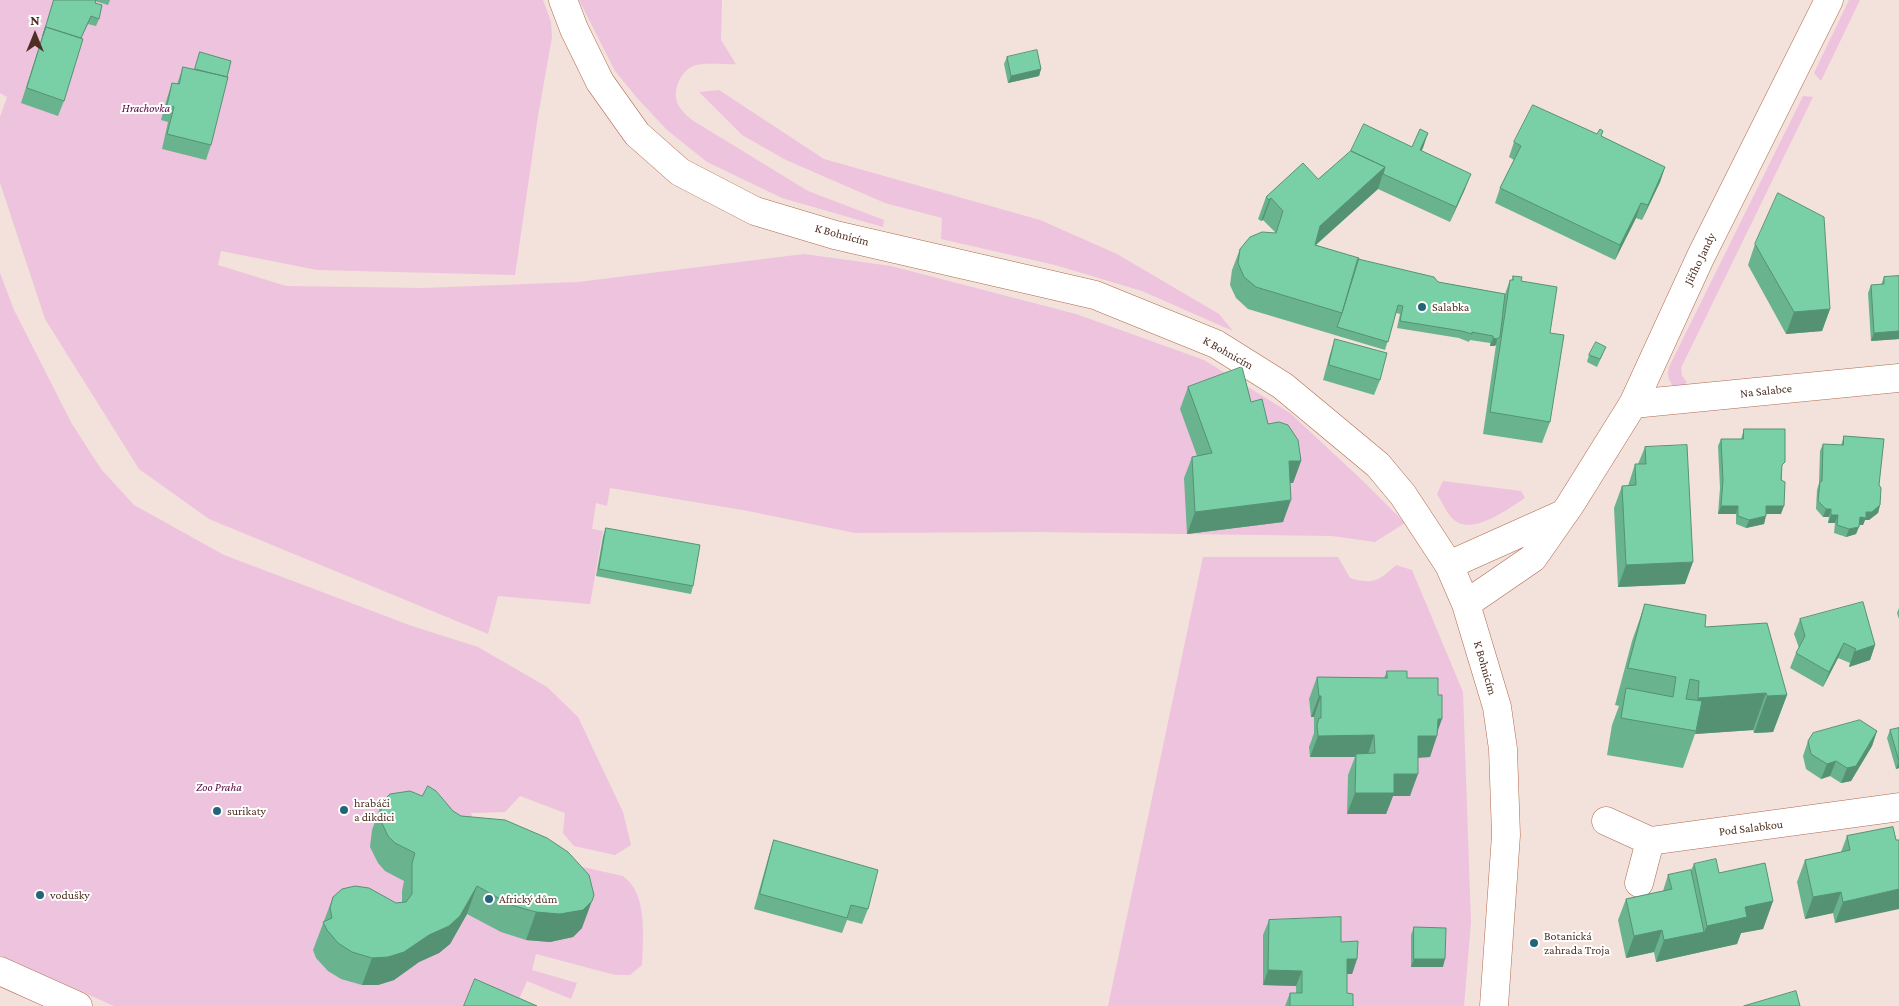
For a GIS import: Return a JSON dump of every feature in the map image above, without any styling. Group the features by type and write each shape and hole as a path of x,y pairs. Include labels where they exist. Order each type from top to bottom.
{"street":[{"name":"K Bohnicím","path":"563,0 600,82 637,134 680,172 755,211 835,235 1095,295 1216,344 1283,386 1378,464 1403,495 1449,565 1466,604 1497,707 1504,749 1506,834 1494,1006"},
{"name":"Jiřího Jandy","path":"1466,604 1532,558 1563,514 1633,404 1701,256 1829,0"},
{"name":"Na Salabce","path":"1633,404 1899,378"},
{"path":"1449,565 1563,514"},
{"name":"Pod Salabkou","path":"1650,842 1899,808"},
{"path":"1606,821 1650,842 1639,883"},
{"path":"0,971 78,1006"}],"green space":[{"name":"Hrachovka","path":"0,0 543,0 551,22 552,37 538,116 515,275 317,270 221,251 218,265 286,286 423,288 578,282 804,254 891,266 1076,314 1204,360 1290,413 1405,523 1375,542 1332,536 1038,532 855,533 748,511 610,488 607,506 596,503 592,529 603,531 590,604 498,596 488,634 209,519 139,469 45,319 0,183 0,117 7,97 0,93"},
{"path":"579,0 722,0 721,40 736,64 703,64 688,69 677,85 676,98 681,109 692,120 808,191 884,220 883,227 782,198 707,162 667,130 615,71"},
{"path":"1849,0 1860,0 1821,81 1814,73"},
{"path":"719,90 824,159 1040,220 1117,254 1219,314 1233,331 1142,291 1055,265 941,239 942,218 885,203 786,160 742,135 699,92"},
{"path":"1803,96 1813,97 1681,368 1682,376 1687,382 1680,390 1670,381 1668,375 1669,367"},
{"name":"Zoo Praha","path":"0,273 14,310 72,424 101,469 134,505 224,555 412,626 478,647 547,687 578,717 623,812 631,845 615,855 574,846 563,833 565,813 520,796 505,812 471,813 483,845 623,876 637,894 640,905 643,929 642,965 630,975 615,975 536,954 532,970 577,983 571,999 527,981 516,1006 114,1006 0,955"},
{"path":"1443,481 1521,491 1525,498 1491,519 1471,525 1462,524 1451,517 1437,494"},
{"path":"1203,557 1338,557 1350,578 1365,581 1380,578 1396,565 1412,570 1463,692 1471,922 1464,1006 1108,1006","holes":["1379,692 1398,692 1399,699 1430,700 1430,716 1434,717 1434,741 1430,741 1429,757 1410,758 1410,796 1386,796 1385,814 1348,814 1348,776 1367,774 1367,757 1310,757 1311,739 1314,739 1314,717 1311,717 1309,699 1379,699"]}],"building":[{"path":"54,0 96,0 95,3 102,5 99,19 91,16 81,38 46,27 43,35"},
{"path":"46,27 83,39 64,101 27,88"},
{"path":"1037,50 1041,69 1011,76 1007,57"},
{"path":"200,52 231,61 227,77 195,69"},
{"path":"183,67 228,77 211,145 167,134 174,107 167,105 172,83 179,84"},
{"path":"1533,105 1597,134 1600,129 1603,131 1601,136 1665,167 1648,205 1641,203 1620,245 1500,188 1521,146 1514,142"},
{"path":"1364,124 1412,147 1420,129 1428,133 1420,150 1471,174 1456,207 1383,174 1385,167 1351,151"},
{"path":"1351,151 1385,167 1320,226 1315,245 1359,258 1342,313 1256,287 1244,277 1238,263 1240,249 1250,237 1262,232 1276,233 1283,211 1271,198 1269,200 1266,197 1303,163 1318,179"},
{"path":"1778,193 1824,217 1830,309 1794,312 1755,244"},
{"name":"Salabka","path":"1358,259 1434,277 1438,282 1505,294 1500,337 1497,339 1493,338 1493,336 1472,332 1472,334 1400,321 1403,306 1398,305 1388,342 1337,327"},
{"path":"1513,276 1522,277 1521,281 1557,287 1550,333 1564,335 1550,422 1490,412 1510,280 1513,280"},
{"path":"1899,276 1899,331 1874,333 1871,285 1884,284 1884,277"},
{"path":"1335,339 1387,353 1380,380 1329,365"},
{"path":"1596,342 1606,347 1600,359 1589,355"},
{"path":"1242,367 1251,402 1262,399 1268,424 1279,422 1288,425 1298,440 1301,461 1289,461 1291,500 1195,512 1192,457 1212,453 1188,387"},
{"path":"1744,429 1785,429 1785,462 1782,465 1781,480 1785,482 1784,506 1766,506 1766,516 1749,520 1738,516 1738,506 1721,506 1723,480 1721,439 1743,439"},
{"path":"1844,436 1884,439 1879,485 1881,488 1880,505 1872,512 1866,512 1866,518 1860,517 1859,527 1849,529 1837,525 1838,515 1831,515 1831,509 1826,509 1818,501 1820,482 1822,481 1823,444 1843,445"},
{"path":"1687,445 1693,562 1626,565 1622,486 1636,485 1635,464 1646,464 1645,447"},
{"path":"606,528 700,545 693,586 599,569"},
{"path":"1863,602 1875,645 1854,652 1856,649 1844,643 1829,672 1796,653 1805,636 1800,619"},
{"path":"1645,604 1706,615 1705,627 1767,623 1787,695 1767,696 1766,693 1698,698 1699,681 1690,679 1686,699 1702,701 1696,731 1621,718 1626,688 1673,697 1676,677 1628,668"},
{"path":"1387,671 1407,671 1407,678 1438,678 1438,695 1442,695 1442,719 1438,719 1437,736 1418,736 1418,774 1394,774 1394,793 1355,793 1356,754 1375,753 1374,735 1318,736 1317,725 1319,718 1321,718 1321,696 1319,696 1317,677 1387,678"},
{"path":"1860,720 1877,731 1856,766 1847,768 1836,761 1827,764 1811,754 1808,741 1813,733"},
{"path":"1899,728 1899,761 1890,730"},
{"name":"Africký dům","path":"428,786 436,791 453,811 461,816 505,820 547,838 568,852 589,875 594,895 592,901 583,910 560,914 536,912 511,905 477,886 460,916 449,926 429,935 404,952 388,957 372,958 352,952 338,943 323,922 332,918 330,908 333,897 342,889 355,886 369,888 396,903 406,902 412,894 412,863 415,853 395,843 388,836 380,819 382,802 390,794 410,791 422,796"},
{"path":"1893,827 1896,840 1899,840 1899,889 1843,902 1841,892 1813,897 1805,860 1850,850 1847,836"},
{"path":"774,840 878,870 868,909 851,905 847,918 760,894"},
{"path":"1716,859 1719,873 1765,863 1773,901 1745,907 1747,917 1707,926 1694,864"},
{"path":"1691,870 1704,932 1664,940 1662,930 1634,936 1626,899 1672,889 1668,875"},
{"path":"1341,917 1341,942 1358,941 1357,959 1347,959 1347,993 1353,994 1353,1006 1290,1006 1290,993 1302,993 1302,971 1268,970 1269,920"},
{"path":"1414,927 1446,928 1445,959 1414,959"},
{"path":"475,979 537,1006 464,1006"},
{"path":"1796,991 1800,1006 1744,1006"}],"place":[{"name":"Salabka","path":"1422,307"},
{"name":"hrabáči a dikdici","path":"344,810"},
{"name":"surikaty","path":"217,811"},
{"name":"vodušky","path":"40,895"},
{"name":"Africký dům","path":"489,899"},
{"name":"Botanická zahrada Troja","path":"1534,943"}]}
